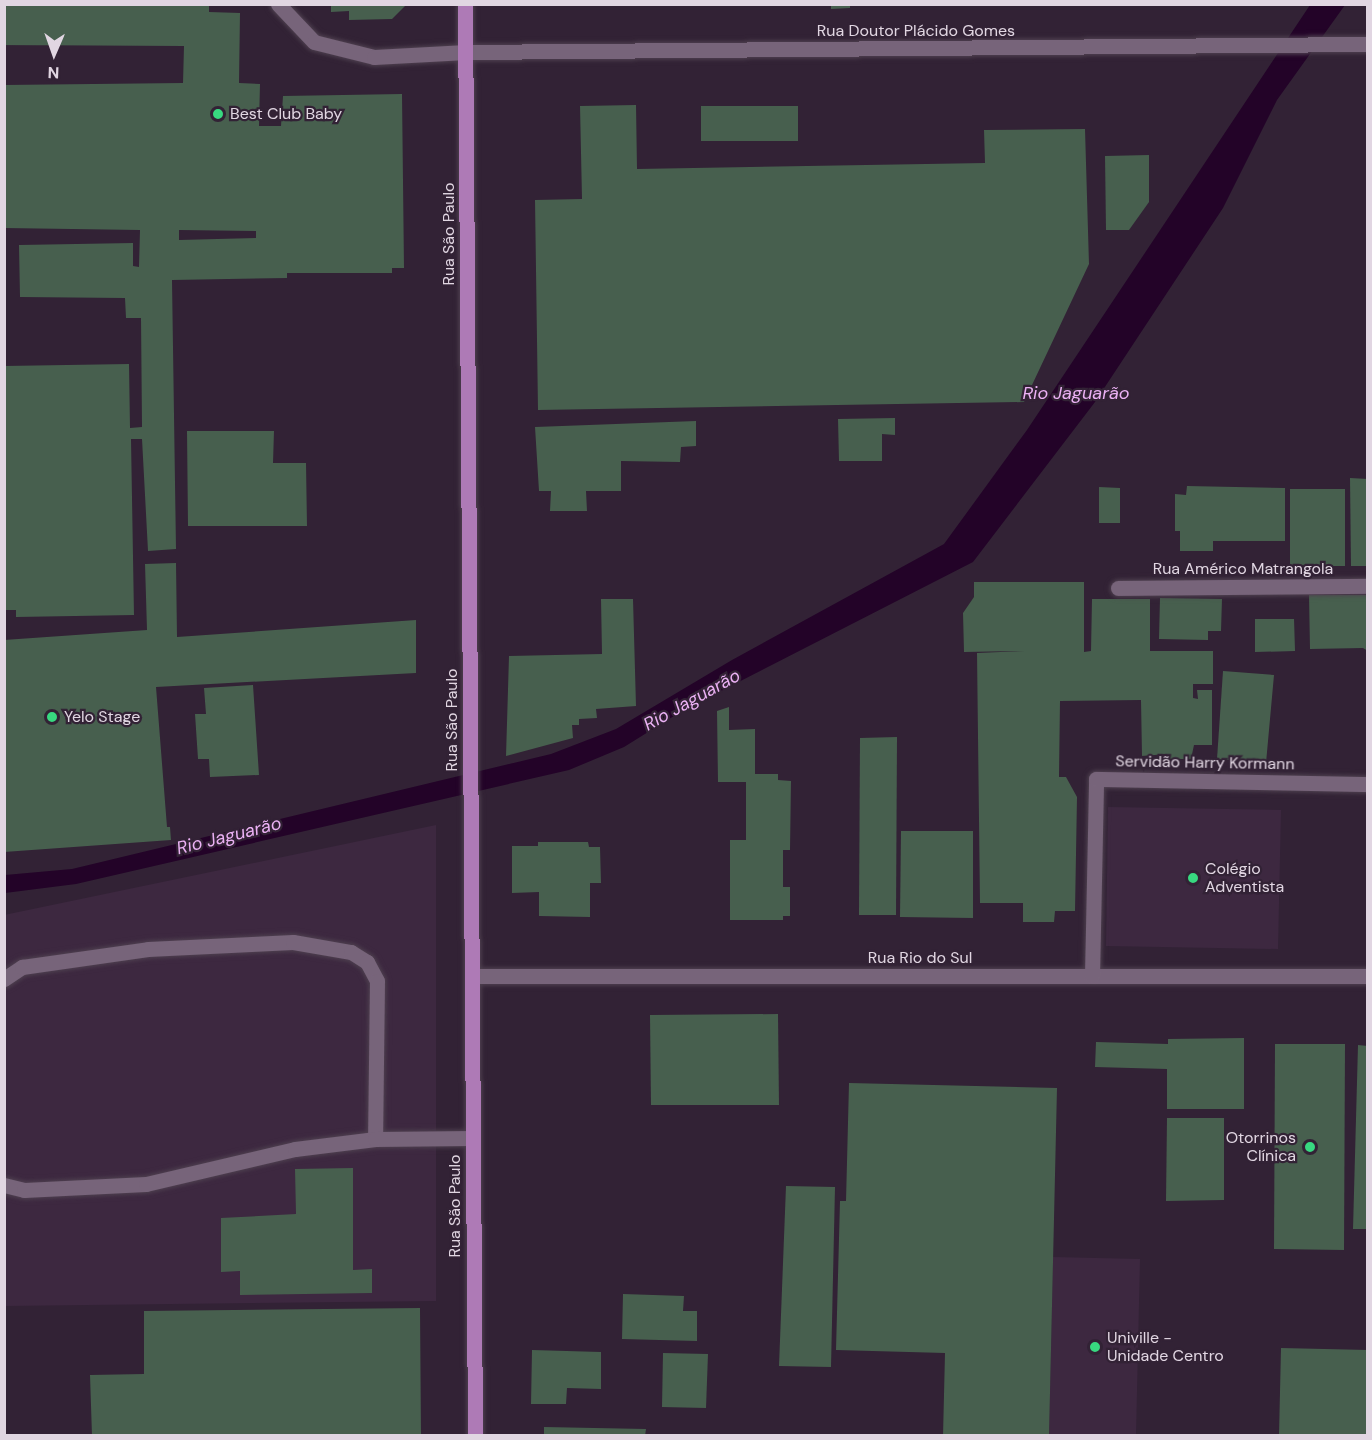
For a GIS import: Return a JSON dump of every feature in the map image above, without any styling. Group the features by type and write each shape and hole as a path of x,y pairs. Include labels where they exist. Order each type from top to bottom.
{"main road":[{"name":"Rua São Paulo","path":"465,4 475,1436"}],"street":[{"name":"Rua Doutor Plácido Gomes","path":"278,4 314,42 374,57 466,52 1368,45"},
{"name":"Rua Américo Matrangola","path":"1118,588 1368,586"},
{"name":"Servidão Harry Kormann","path":"1092,976 1096,779 1368,784"},
{"path":"4,979 22,967 148,949 293,942 351,952 368,962 376,981 375,1139"},
{"name":"Rua Rio do Sul","path":"472,975 1368,976"},
{"path":"4,1185 34,1190 146,1184 295,1149 375,1139 473,1138"}],"shaded area":[{"name":"Colégio Adventista","path":"1108,807 1281,810 1278,949 1106,946"},
{"path":"436,825 436,1301 5,1306 4,915"},
{"name":"Univille - Unidade Centro","path":"1053,1257 1140,1259 1136,1435 1049,1436"}],"water":[{"name":"Rio Jaguarão","path":"1310,5 1345,5 1277,100 1223,208 1095,402 973,562 682,711 624,747 569,770 76,884 5,893 5,875 72,869 551,754 616,729 732,660 944,544 1027,430"}],"building":[{"path":"4,4 209,4 209,12 240,13 239,83 260,84 259,126 281,126 283,96 402,94 404,268 392,268 392,273 287,273 287,278 172,280 176,549 148,551 142,439 131,439 134,615 16,617 16,610 4,610 4,366 129,364 130,428 142,427 141,318 126,318 125,298 20,297 19,245 133,243 133,266 139,267 140,230 4,228 4,85 183,83 184,46 4,45","holes":["179,230 256,231 256,238 179,240"]},
{"path":"331,4 407,4 392,19 349,20 349,11 331,12"},
{"path":"831,4 850,4 850,8 831,9"},
{"path":"636,105 637,169 985,163 984,130 1085,129 1089,264 1024,402 538,410 535,200 582,199 580,106"},
{"path":"701,106 798,106 798,141 701,141"},
{"path":"1149,155 1149,202 1129,230 1106,230 1105,156"},
{"path":"895,418 895,435 882,434 882,461 839,461 838,419"},
{"path":"696,421 696,446 681,447 680,462 621,461 621,491 586,491 587,511 550,511 551,491 539,491 535,427"},
{"path":"187,431 274,431 273,463 306,463 307,526 188,526"},
{"path":"1350,478 1368,479 1368,566 1351,566"},
{"path":"1187,486 1285,488 1285,541 1213,541 1213,551 1180,551 1180,531 1175,531 1175,494 1186,495"},
{"path":"1099,487 1120,488 1120,523 1099,523"},
{"path":"1290,489 1345,489 1345,566 1290,566"},
{"path":"176,563 177,637 416,620 416,673 156,687 167,827 170,827 171,840 4,852 4,640 147,630 145,564"},
{"path":"974,582 1084,582 1084,652 1091,651 1092,599 1150,599 1150,651 1213,651 1213,684 1193,684 1193,698 1198,699 1197,690 1212,690 1212,745 1194,745 1191,759 1167,759 1167,754 1142,756 1141,700 1060,701 1059,777 1066,777 1077,797 1075,911 1055,911 1054,922 1023,922 1023,903 980,903 977,653 1025,651 964,652 963,613 974,597"},
{"path":"1309,595 1368,595 1368,651 1363,648 1310,649"},
{"path":"1160,598 1222,599 1221,631 1208,631 1208,640 1159,639"},
{"path":"601,599 633,599 636,706 596,709 597,718 579,719 579,725 572,725 573,738 506,756 509,656 602,654"},
{"path":"1255,619 1294,619 1295,651 1255,652"},
{"path":"1223,671 1274,675 1266,763 1217,759"},
{"path":"253,685 259,775 210,777 209,759 198,759 195,714 206,714 204,688"},
{"path":"729,707 729,730 755,729 755,774 778,774 778,780 791,781 790,850 783,850 783,887 790,887 790,916 783,916 783,920 730,920 730,840 746,840 746,782 718,782 717,711"},
{"path":"897,737 896,915 859,915 860,738"},
{"path":"901,831 973,831 973,918 900,917"},
{"path":"538,842 588,842 589,847 600,847 601,883 590,883 590,917 539,916 539,892 512,893 512,846 538,846"},
{"path":"778,1014 779,1105 651,1105 650,1015"},
{"path":"1244,1038 1244,1109 1167,1109 1167,1069 1095,1067 1096,1042 1168,1044 1168,1039"},
{"name":"Otorrinos Clínica","path":"1275,1044 1345,1044 1344,1250 1274,1249"},
{"path":"1358,1045 1368,1046 1368,1229 1353,1229"},
{"path":"849,1083 1057,1088 1049,1436 943,1436 945,1353 836,1350 840,1201 846,1201"},
{"path":"1167,1118 1224,1118 1224,1200 1166,1201"},
{"path":"353,1168 353,1270 372,1269 372,1293 240,1295 240,1271 221,1272 221,1218 296,1214 295,1169"},
{"path":"786,1186 835,1187 831,1367 779,1366"},
{"path":"623,1294 684,1296 683,1311 697,1311 697,1341 622,1339"},
{"path":"420,1308 421,1436 92,1436 90,1375 144,1374 144,1311"},
{"path":"1281,1348 1368,1350 1368,1436 1279,1436"},
{"path":"532,1350 601,1352 601,1389 567,1388 566,1404 531,1404"},
{"path":"663,1353 708,1354 706,1408 662,1407"},
{"path":"544,1427 646,1429 645,1436 544,1436"}],"place":[{"name":"Best Club Baby","path":"218,114"},
{"name":"Yelo Stage","path":"52,717"},
{"name":"Colégio Adventista","path":"1193,878"},
{"name":"Otorrinos Clínica","path":"1310,1147"},
{"name":"Univille - Unidade Centro","path":"1095,1347"}]}
